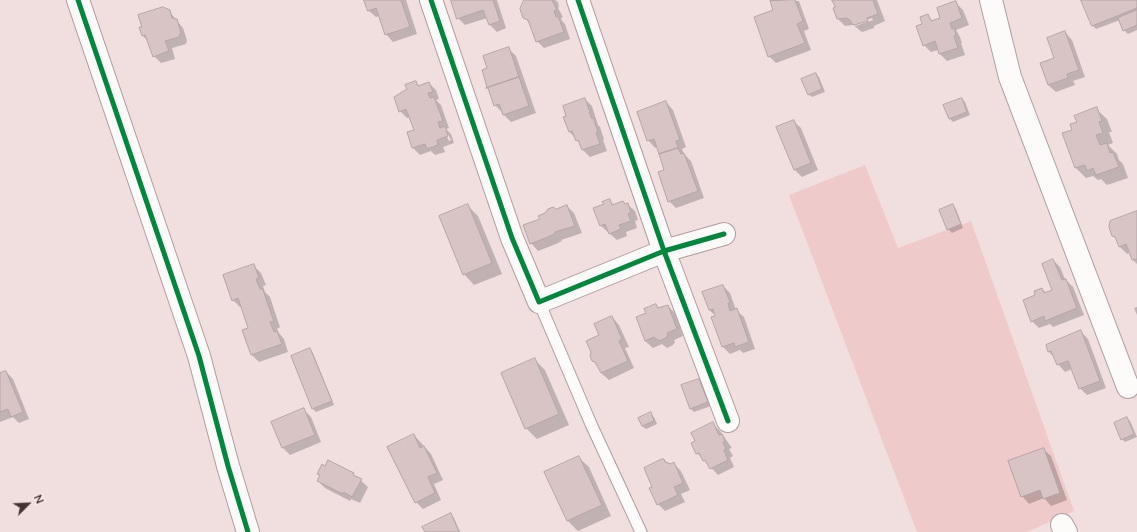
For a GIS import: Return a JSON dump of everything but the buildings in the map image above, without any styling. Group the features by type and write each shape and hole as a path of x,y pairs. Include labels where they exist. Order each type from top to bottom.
{"street":[{"path":"78,0 199,356 228,466 248,532"},
{"path":"430,0 512,238 539,302 664,251 724,234"},
{"path":"578,0 664,251 728,421"},
{"path":"991,0 1010,77 1128,387"}],"lane":[{"path":"539,302 591,424 641,532"}],"shaded area":[{"path":"865,165 898,248 971,221 1074,511 1027,532 917,532 789,195"}],"cycle path":[{"path":"78,0 199,356 228,466 248,532"},
{"path":"431,0 512,238 539,302 664,251 724,234"},
{"path":"578,0 664,251 728,421"}]}
